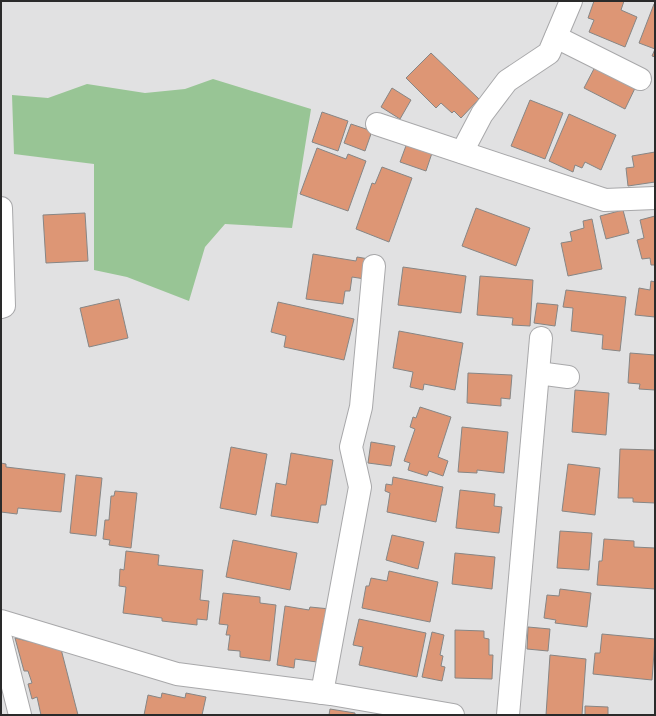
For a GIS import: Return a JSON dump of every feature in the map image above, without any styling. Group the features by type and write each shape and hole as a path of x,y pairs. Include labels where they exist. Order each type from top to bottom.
{"street":[{"path":"462,152 482,114 507,81 549,53 571,1"},
{"path":"556,38 640,79"},
{"path":"377,124 604,200 655,198"},
{"path":"1,208 4,306 1,307"},
{"path":"322,693 360,487 351,447 360,406 374,266"},
{"path":"508,715 541,338"},
{"path":"538,373 568,377"},
{"path":"1,621 177,674 322,693 453,715"},
{"path":"1,639 20,715"}],"green space":[{"path":"213,79 311,109 292,228 225,224 205,247 189,301 127,277 94,270 94,164 14,154 12,95 48,98 87,84 145,93 185,89"}],"building":[{"path":"594,1 624,1 621,10 637,17 625,47 589,32 594,20 588,18"},
{"path":"655,4 655,49 639,43"},
{"path":"655,49 655,57 652,56"},
{"path":"431,53 479,99 461,118 454,111 452,113 441,103 436,108 406,78"},
{"path":"597,63 638,82 625,109 584,88"},
{"path":"392,88 411,100 400,119 381,107"},
{"path":"530,100 563,113 545,159 511,146"},
{"path":"322,112 348,121 338,151 312,142"},
{"path":"569,114 616,135 601,170 585,162 582,168 575,165 573,172 549,161"},
{"path":"351,124 372,131 365,151 344,143"},
{"path":"407,143 432,153 426,171 400,162"},
{"path":"317,148 346,159 348,154 366,161 348,211 300,194"},
{"path":"655,152 655,182 628,186 626,168 634,167 632,156"},
{"path":"382,167 412,178 389,242 356,229 372,183 375,184"},
{"path":"476,208 530,228 516,266 462,246"},
{"path":"623,210 629,233 606,239 600,216"},
{"path":"85,213 88,261 46,263 43,215"},
{"path":"655,216 655,265 651,265 650,258 642,259 637,240 644,238 640,220"},
{"path":"592,219 602,269 568,276 561,243 572,241 570,232 584,228 583,221"},
{"path":"313,254 356,261 357,257 369,259 365,279 352,277 350,291 345,291 343,304 306,299"},
{"path":"403,267 466,276 461,313 398,305"},
{"path":"480,276 533,280 530,326 512,325 513,318 477,315"},
{"path":"651,281 655,282 655,317 635,315 639,288 650,290"},
{"path":"566,290 626,297 620,351 602,349 603,335 571,331 573,308 563,307"},
{"path":"119,299 128,338 89,347 80,308"},
{"path":"278,302 354,319 344,360 284,347 286,336 271,332"},
{"path":"537,303 558,305 555,326 534,323"},
{"path":"399,331 463,343 455,390 424,384 423,390 410,387 413,372 393,368"},
{"path":"630,353 655,355 655,390 639,389 640,384 628,383"},
{"path":"468,373 512,375 510,399 501,398 501,406 467,403"},
{"path":"575,390 609,393 606,435 572,432"},
{"path":"420,407 451,417 438,457 448,461 443,476 429,471 427,476 408,470 410,463 404,461 415,429 410,427 413,417 416,418"},
{"path":"462,427 508,432 504,473 477,470 477,473 458,472"},
{"path":"371,442 395,446 391,466 368,463"},
{"path":"231,447 267,454 256,515 220,508"},
{"path":"620,449 655,450 655,503 633,502 633,498 618,498"},
{"path":"291,453 333,460 326,505 321,505 318,523 271,516 276,483 286,485"},
{"path":"1,463 6,464 6,467 65,474 61,512 18,508 17,514 1,512"},
{"path":"568,464 600,468 595,515 562,511"},
{"path":"76,475 102,478 96,536 70,533"},
{"path":"393,477 443,487 436,522 387,512 390,493 385,491 386,484 392,485"},
{"path":"460,490 495,494 494,506 502,507 499,533 456,528"},
{"path":"115,491 137,493 131,548 109,545 110,540 103,539 105,520 109,520 111,496 114,496"},
{"path":"560,531 592,533 589,570 557,568"},
{"path":"392,535 424,542 418,569 386,560"},
{"path":"604,539 634,541 634,547 655,548 655,589 597,585 599,561 602,561"},
{"path":"233,540 297,553 290,590 226,577"},
{"path":"126,551 159,555 158,565 203,570 200,600 209,601 207,620 197,619 197,625 162,621 162,618 123,613 126,587 119,586 120,569 124,570"},
{"path":"455,553 495,557 492,589 452,584"},
{"path":"389,571 438,582 430,622 362,608 366,586 369,586 371,578 387,581"},
{"path":"560,589 591,593 587,627 555,623 556,620 544,618 547,595 559,596"},
{"path":"223,593 260,597 260,603 276,605 270,661 240,657 240,651 228,650 230,635 226,635 228,625 219,624"},
{"path":"285,606 309,610 310,607 330,609 328,624 323,623 317,662 295,659 294,668 277,665"},
{"path":"359,619 426,633 417,677 359,665 363,647 353,645"},
{"path":"528,627 550,629 548,651 527,649"},
{"path":"455,630 484,631 484,638 489,639 489,655 493,655 492,679 455,678"},
{"path":"432,632 444,635 440,655 443,656 441,666 445,667 442,681 422,677"},
{"path":"602,634 655,639 652,680 593,674 595,653 600,653"},
{"path":"15,638 61,649 78,715 41,715 37,697 32,699 28,684 32,683 28,671 24,671"},
{"path":"550,655 586,659 582,715 546,715"},
{"path":"162,693 185,698 186,693 206,697 202,715 144,715 148,695 161,698"},
{"path":"585,706 608,707 608,715 585,715"},
{"path":"330,709 355,713 355,715 329,715"}]}
